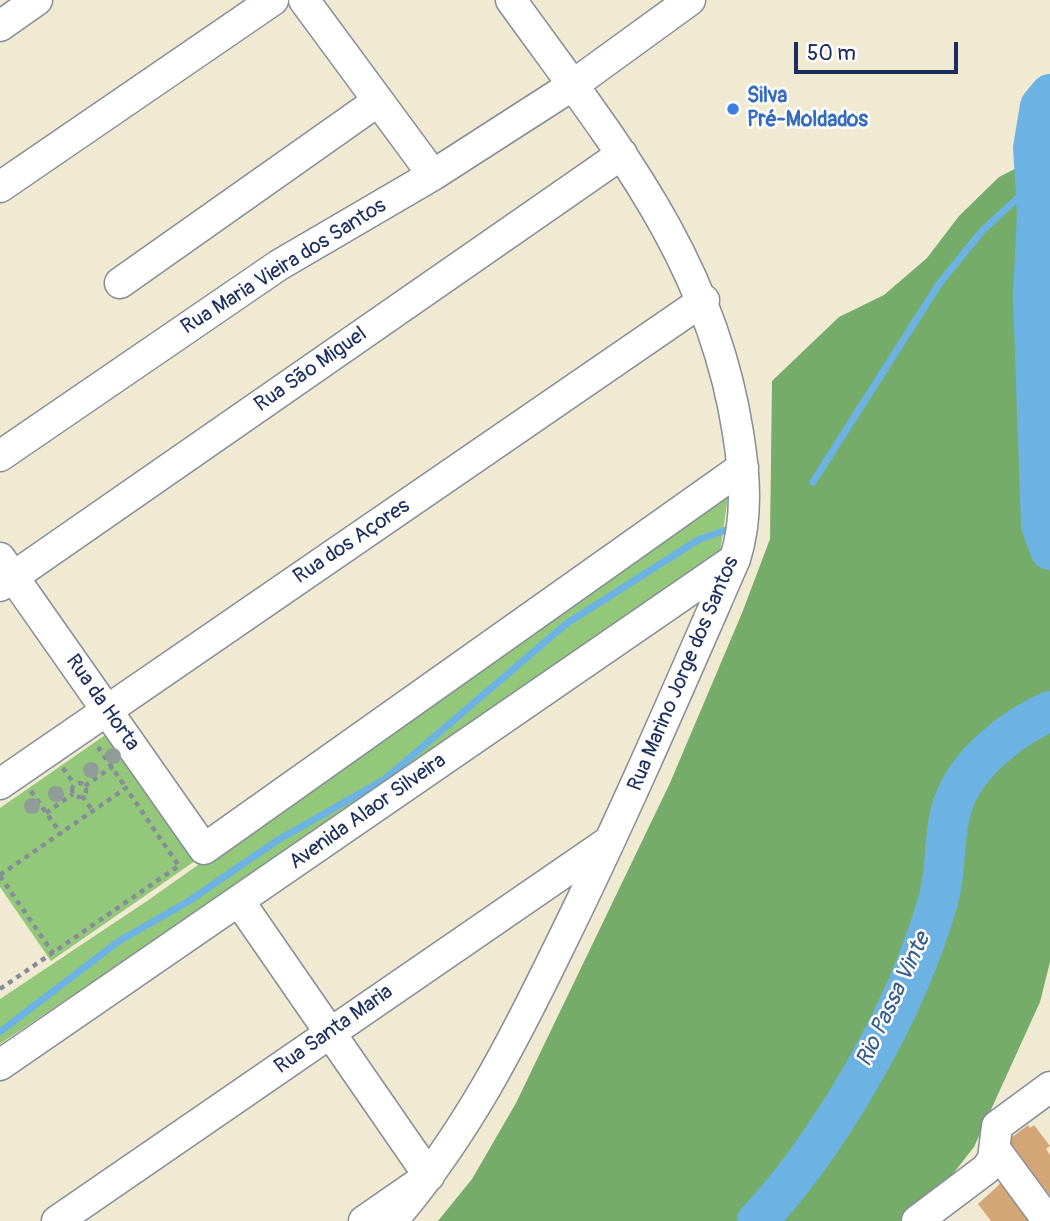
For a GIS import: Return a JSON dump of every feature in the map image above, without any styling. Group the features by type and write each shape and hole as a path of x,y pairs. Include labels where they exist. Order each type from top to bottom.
{"street":[{"path":"0,26 37,0"},
{"path":"0,187 273,0"},
{"path":"304,0 433,175"},
{"name":"Rua Marino Jorge dos Santos","path":"393,1221 429,1176 492,1082 612,839 735,559 744,511 743,467 735,412 704,300 654,204 622,154 511,0"},
{"name":"Rua Maria Vieira dos Santos","path":"0,456 268,272 433,175 573,85 690,0"},
{"path":"120,283 378,101"},
{"name":"Rua São Miguel","path":"4,573 622,154"},
{"name":"Rua dos Açores","path":"9,778 704,300"},
{"path":"204,849 743,467"},
{"name":"Avenida Alaor Silveira","path":"0,1065 735,559"},
{"name":"Rua da Horta","path":"4,573 95,718 124,759 204,849"},
{"name":"Rua Santa Maria","path":"57,1221 612,839"},
{"path":"239,901 429,1176 364,1221"},
{"path":"917,1221 986,1169 995,1149 998,1126 1050,1087"},
{"path":"995,1149 1048,1221"}],"path":[{"path":"95,718 124,759 126,788 179,866"},
{"path":"82,796 85,786 124,759"},
{"path":"9,778 46,813 61,834"},
{"path":"73,794 74,784 79,782 85,786"},
{"path":"53,953 0,876 126,788"},
{"path":"46,813 73,794 82,796 93,811"},
{"path":"0,989 204,849"}],"green space":[{"path":"1046,153 1050,154 1050,962 1040,1002 974,1147 916,1221 438,1221 472,1179 516,1103 670,783 742,613 770,539 772,381 839,317 884,295 927,258 959,216 999,177"},
{"path":"729,489 720,553 294,847 0,1044 0,999 147,901"},
{"path":"111,731 198,859 51,961 0,887 0,808"}],"building":[{"path":"1028,1125 1030,1128 1034,1125 1050,1146 1046,1149 1050,1155 1050,1196 1008,1140"},
{"path":"1001,1183 1030,1221 991,1221 978,1204"}],"waterway":[{"name":"Rio Passa Vinte","path":"1050,94 1040,106 1033,148 1037,213 1033,296 1041,525 1050,550"},
{"path":"813,482 939,284 982,231 1035,182"},
{"path":"0,1032 119,941 189,901 278,840 385,779 566,624 698,540 726,530"},
{"name":"Rio Passa Vinte","path":"757,1221 781,1194 829,1129 892,1019 935,912 943,878 950,814 960,789 992,748 1035,718 1050,711"}],"place":[{"name":"Silva Pré-Moldados","path":"733,109"}]}
